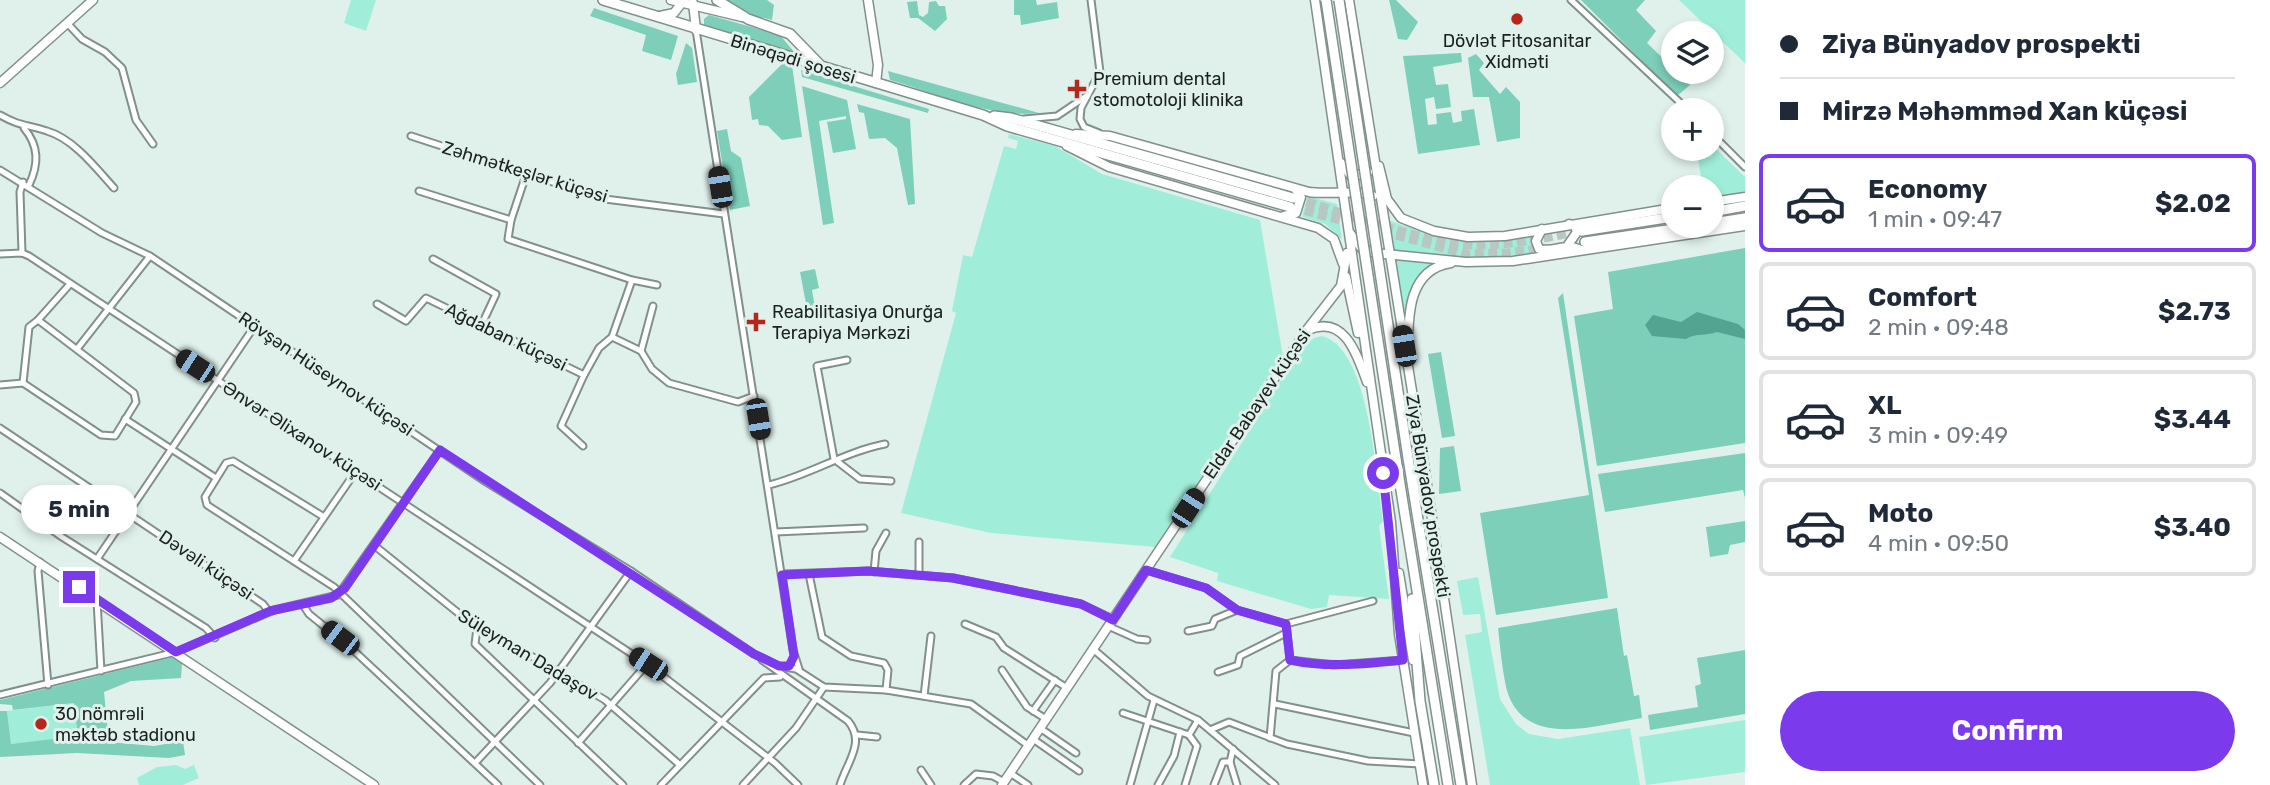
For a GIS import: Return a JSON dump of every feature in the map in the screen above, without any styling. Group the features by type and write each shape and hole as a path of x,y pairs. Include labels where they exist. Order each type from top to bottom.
{"main road":[{"path":"0,83 93,0"},
{"name":"Binəqədi şosesi","path":"603,0 983,115 1292,202"},
{"path":"671,0 693,2 790,34 823,68"},
{"path":"718,0 748,19"},
{"path":"868,0 878,65 876,83"},
{"path":"1315,0 1391,522 1420,701"},
{"name":"Ziya Bünyadov prospekti","path":"1326,0 1448,785"},
{"name":"Ziya Bünyadov prospekti","path":"1339,0 1408,458 1461,785"},
{"name":"Ziya Bünyadov prospekti","path":"1349,0 1472,785"},
{"path":"654,17 674,13 684,1"},
{"path":"693,2 696,30"},
{"path":"695,19 700,11 709,9"},
{"name":"Binəqədi şosesi","path":"983,115 1011,118 1060,137"},
{"path":"1060,137 1110,136 1318,193 1368,193 1375,197 1383,217"},
{"path":"1060,137 1109,167 1331,234 1340,248 1373,399"},
{"path":"1336,150 1344,170 1352,177 1367,173 1372,150"},
{"path":"1372,150 1390,207 1406,222 1434,231 1477,238 1661,210"},
{"path":"1278,216 1293,216 1296,213 1300,195 1287,186"},
{"path":"1358,193 1349,203 1347,225 1353,240 1361,247 1389,255 1466,261 1528,259 1661,232"},
{"path":"1724,200 1745,197"},
{"path":"1724,210 1745,206"},
{"path":"1724,221 1745,218"},
{"path":"1582,231 1661,219"},
{"path":"1568,245 1577,232 1575,226 1569,224"},
{"name":"Eldar Babayev küçəsi","path":"1003,784 1306,331 1336,293 1345,275 1347,225"},
{"path":"1528,259 1568,245 1584,246 1745,226"},
{"path":"1542,229 1536,244 1539,249 1546,251"},
{"path":"1361,247 1381,248 1385,232"},
{"path":"1408,368 1409,311 1420,281 1441,265 1466,261"},
{"path":"1306,331 1325,325 1338,330 1350,340 1373,399"},
{"path":"1416,417 1422,540"},
{"path":"1391,522 1403,660 1423,785"},
{"path":"0,537 374,785"},
{"name":"Ziya Bünyadov prospekti","path":"1408,541 1420,701 1434,785"}],"street":[{"path":"1093,0 1100,72 1079,115 1082,125 1110,136"},
{"path":"1571,0 1675,98"},
{"path":"68,24 82,39 104,52 122,68 135,120 153,144"},
{"path":"696,30 794,656 800,671"},
{"path":"1011,118 1057,116 1087,95"},
{"path":"0,115 24,128 35,140 37,158 20,192 22,253 0,254"},
{"path":"24,128 47,131 62,138 91,162 114,188"},
{"name":"Zəhmətkeşlər küçəsi","path":"411,136 605,199 724,214"},
{"path":"1724,146 1745,167"},
{"name":"Rövşən Hüseynov küçəsi","path":"0,170 102,233 150,256 440,450 631,571 754,654"},
{"path":"526,175 511,220 508,239 632,280 657,285"},
{"path":"419,191 511,220"},
{"name":"Ənvər Əlixanov küçəsi","path":"22,253 648,664 798,785"},
{"path":"77,349 110,311 150,256"},
{"path":"433,260 496,294 481,326"},
{"name":"Ağdaban küçəsi","path":"377,304 406,321 426,298 584,375 599,348 612,337 632,280"},
{"path":"23,383 29,327 40,320 70,284"},
{"path":"641,351 653,306"},
{"path":"0,384 23,383 102,435 115,436 136,402 134,393 40,320"},
{"path":"97,559 254,327"},
{"path":"612,337 641,351 652,369 669,383 738,402 754,397"},
{"path":"847,360 817,366 834,458 860,479 891,481"},
{"path":"583,446 561,426 584,375"},
{"path":"125,419 216,478"},
{"name":"Dəvəli küçəsi","path":"0,428 128,512 270,611"},
{"path":"769,485 802,476 834,458 885,444"},
{"path":"0,695 176,652 215,638 270,611 303,605 341,593 440,450"},
{"path":"324,517 233,461 226,463 205,496 207,505 341,593 540,785"},
{"path":"294,561 356,471"},
{"path":"0,492 97,559 206,628 215,638"},
{"path":"776,531 864,528"},
{"path":"874,572 876,551 886,533"},
{"path":"919,542 919,574"},
{"name":"Süleyman Dadaşov","path":"375,546 477,628 611,705 680,765"},
{"path":"41,562 38,571 48,685"},
{"path":"1146,570 1206,588 1237,610 1286,624 1323,617 1337,610 1373,601"},
{"path":"475,763 558,673 631,571"},
{"path":"782,575 874,572 962,579 1085,605 1137,639 1147,640"},
{"path":"809,574 822,637 853,657 884,663 888,670 886,690"},
{"path":"97,599 102,671"},
{"path":"303,605 309,614 346,643 498,785"},
{"path":"1188,631 1212,626 1215,619 1237,610"},
{"path":"965,624 996,637 1004,648 1067,688"},
{"path":"1286,624 1290,660"},
{"path":"477,628 475,644 623,785"},
{"path":"1217,672 1238,664 1240,656 1286,633"},
{"path":"924,696 930,636"},
{"path":"1093,649 1154,700 1198,720 1275,785"},
{"path":"754,654 800,671 827,688 886,690 971,704 1079,771"},
{"path":"754,654 787,681 848,721 857,735 855,748 840,785"},
{"path":"787,681 784,674 794,656"},
{"path":"1270,738 1276,671 1290,660 1334,665 1403,660"},
{"path":"578,743 648,664"},
{"path":"1002,670 1033,711 1046,719"},
{"path":"662,785 720,722 767,677 787,681"},
{"path":"1033,711 1055,680"},
{"path":"743,785 827,688"},
{"path":"1130,785 1154,700"},
{"path":"1275,704 1414,733"},
{"path":"1123,713 1189,735 1197,746 1185,785"},
{"path":"1189,735 1198,720"},
{"path":"1210,730 1229,722 1270,738 1368,761 1420,764"},
{"path":"1040,728 1076,752"},
{"path":"1158,785 1174,756 1180,732"},
{"path":"857,735 877,737"},
{"path":"1233,749 1230,762 1237,785"},
{"path":"1214,785 1223,762 1230,762"},
{"path":"921,770 931,785"},
{"path":"1010,773 1028,785"},
{"path":"964,785 976,774 1003,784"}],"shaded area":[{"path":"351,0 376,0 366,31 344,23"},
{"path":"723,0 767,0 774,5 772,20 748,14"},
{"path":"1014,0 1036,0 1037,5 1057,2 1059,18 1021,25 1020,15 1014,15"},
{"path":"1389,0 1396,0 1418,22 1407,40 1398,39"},
{"path":"1581,0 1645,0 1636,10 1656,31 1647,43 1661,56 1661,80"},
{"path":"1679,0 1745,0 1745,63 1724,43 1724,21 1701,21"},
{"path":"917,1 919,15 923,17 928,13 929,2 936,1 939,6 945,6 947,19 935,31 918,18 910,18 907,2"},
{"path":"594,8 678,36 671,60 642,51 646,35 590,16"},
{"path":"709,15 780,35 795,53 704,26 704,19"},
{"path":"686,43 692,48 697,82 678,85 676,74"},
{"path":"1461,53 1462,62 1433,67 1436,85 1448,84 1451,107 1436,109 1434,97 1425,99 1428,125 1437,124 1436,114 1451,112 1453,123 1462,121 1461,111 1474,109 1480,145 1418,154 1403,56"},
{"path":"1476,54 1484,63 1479,70 1500,94 1506,87 1520,102 1520,138 1497,142 1489,97 1473,97 1468,58"},
{"path":"783,63 792,65 802,137 782,140 768,126 759,125 758,119 752,120 749,97"},
{"path":"801,70 929,109 928,113 802,77"},
{"path":"888,71 1039,113 1002,112 964,104 890,80"},
{"path":"1665,84 1690,85 1677,96"},
{"path":"802,86 847,100 856,149 833,153 827,122 846,119 846,116 819,121 834,223 823,225"},
{"path":"857,104 910,119 915,204 908,205 897,148 885,138 869,139 864,113 859,112"},
{"path":"727,129 731,151 741,158 750,206 730,210 717,131"},
{"path":"1009,134 1055,146 1102,174 1260,220 1283,357 1155,547 991,533 901,513 956,313 952,311 963,255 972,257 1004,146 1016,149 1018,141 1008,138"},
{"path":"1724,157 1745,177 1745,192 1724,195 1724,175 1701,175 1698,161 1724,161"},
{"path":"1307,196 1337,204 1342,239 1325,224 1302,217"},
{"path":"1388,220 1460,238 1495,239 1533,235 1531,245 1537,253 1477,259 1394,251"},
{"path":"1745,248 1745,443 1597,466 1574,316 1613,309 1608,272"},
{"path":"1395,260 1436,262 1423,272 1414,284 1404,313"},
{"path":"815,269 819,288 812,290 816,313 807,309 800,272"},
{"path":"1563,293 1608,598 1496,615 1480,513 1589,495 1558,298"},
{"path":"1697,312 1738,324 1745,330 1745,339 1717,332 1686,339 1652,336 1645,325 1653,315 1681,322"},
{"path":"1322,336 1338,346 1351,364 1361,388 1373,446 1383,521 1379,526 1389,599 1329,595 1327,607 1311,609 1217,581 1218,573 1170,557 1300,350 1314,338"},
{"path":"1441,352 1455,436 1442,438 1428,354"},
{"path":"1454,446 1461,491 1439,494 1440,448"},
{"path":"1745,453 1745,498 1743,490 1605,512 1598,474"},
{"path":"1745,521 1745,542 1730,545 1728,554 1710,557 1706,527"},
{"path":"1478,577 1500,699 1516,724 1529,734 1558,739 1630,728 1640,785 1490,785 1465,635 1482,632 1480,614 1463,615 1457,581"},
{"path":"1617,608 1624,656 1627,655 1634,696 1639,695 1642,718 1563,729 1544,727 1528,720 1515,707 1506,687 1498,628"},
{"path":"1745,650 1745,714 1650,730 1648,715 1698,707 1695,686 1701,684 1697,658"},
{"path":"174,657 182,664 181,678 131,681 104,692 109,742 154,746 183,741 185,755 169,758 77,753 0,757 0,711 7,711 11,744 78,736 74,703 13,710 12,705 0,704 0,700"},
{"name":"30 nömrəli məktəb stadionu","path":"75,703 78,737 11,744 7,711"},
{"path":"1745,720 1745,772 1646,785 1639,737"},
{"path":"176,765 185,769 194,765 199,778 183,785 139,785 137,778 157,767"}],"tunnel":[{"path":"1294,198 1412,235 1459,244 1505,244 1581,231"},
{"path":"1292,207 1466,254 1508,253 1544,248"}],"place":[{"name":"Dövlət Fitosanitar Xidməti","path":"1517,19"},
{"name":"Premium dental stomotoloji klinika","path":"1077,89"},
{"name":"Reabilitasiya Onurğa Terapiya Mərkəzi","path":"756,322"},
{"name":"30 nömrəli məktəb stadionu","path":"41,724"}],"route":[{"path":"79,587 176,652 209,640 270,611 335,597 345,588 440,450 486,482 631,571 754,654 782,667 787,668 794,656 782,575 868,571 962,579 1085,605 1113,620 1146,570 1206,588 1237,610 1286,624 1290,660 1334,665 1403,660 1391,522 1383,473"}]}
